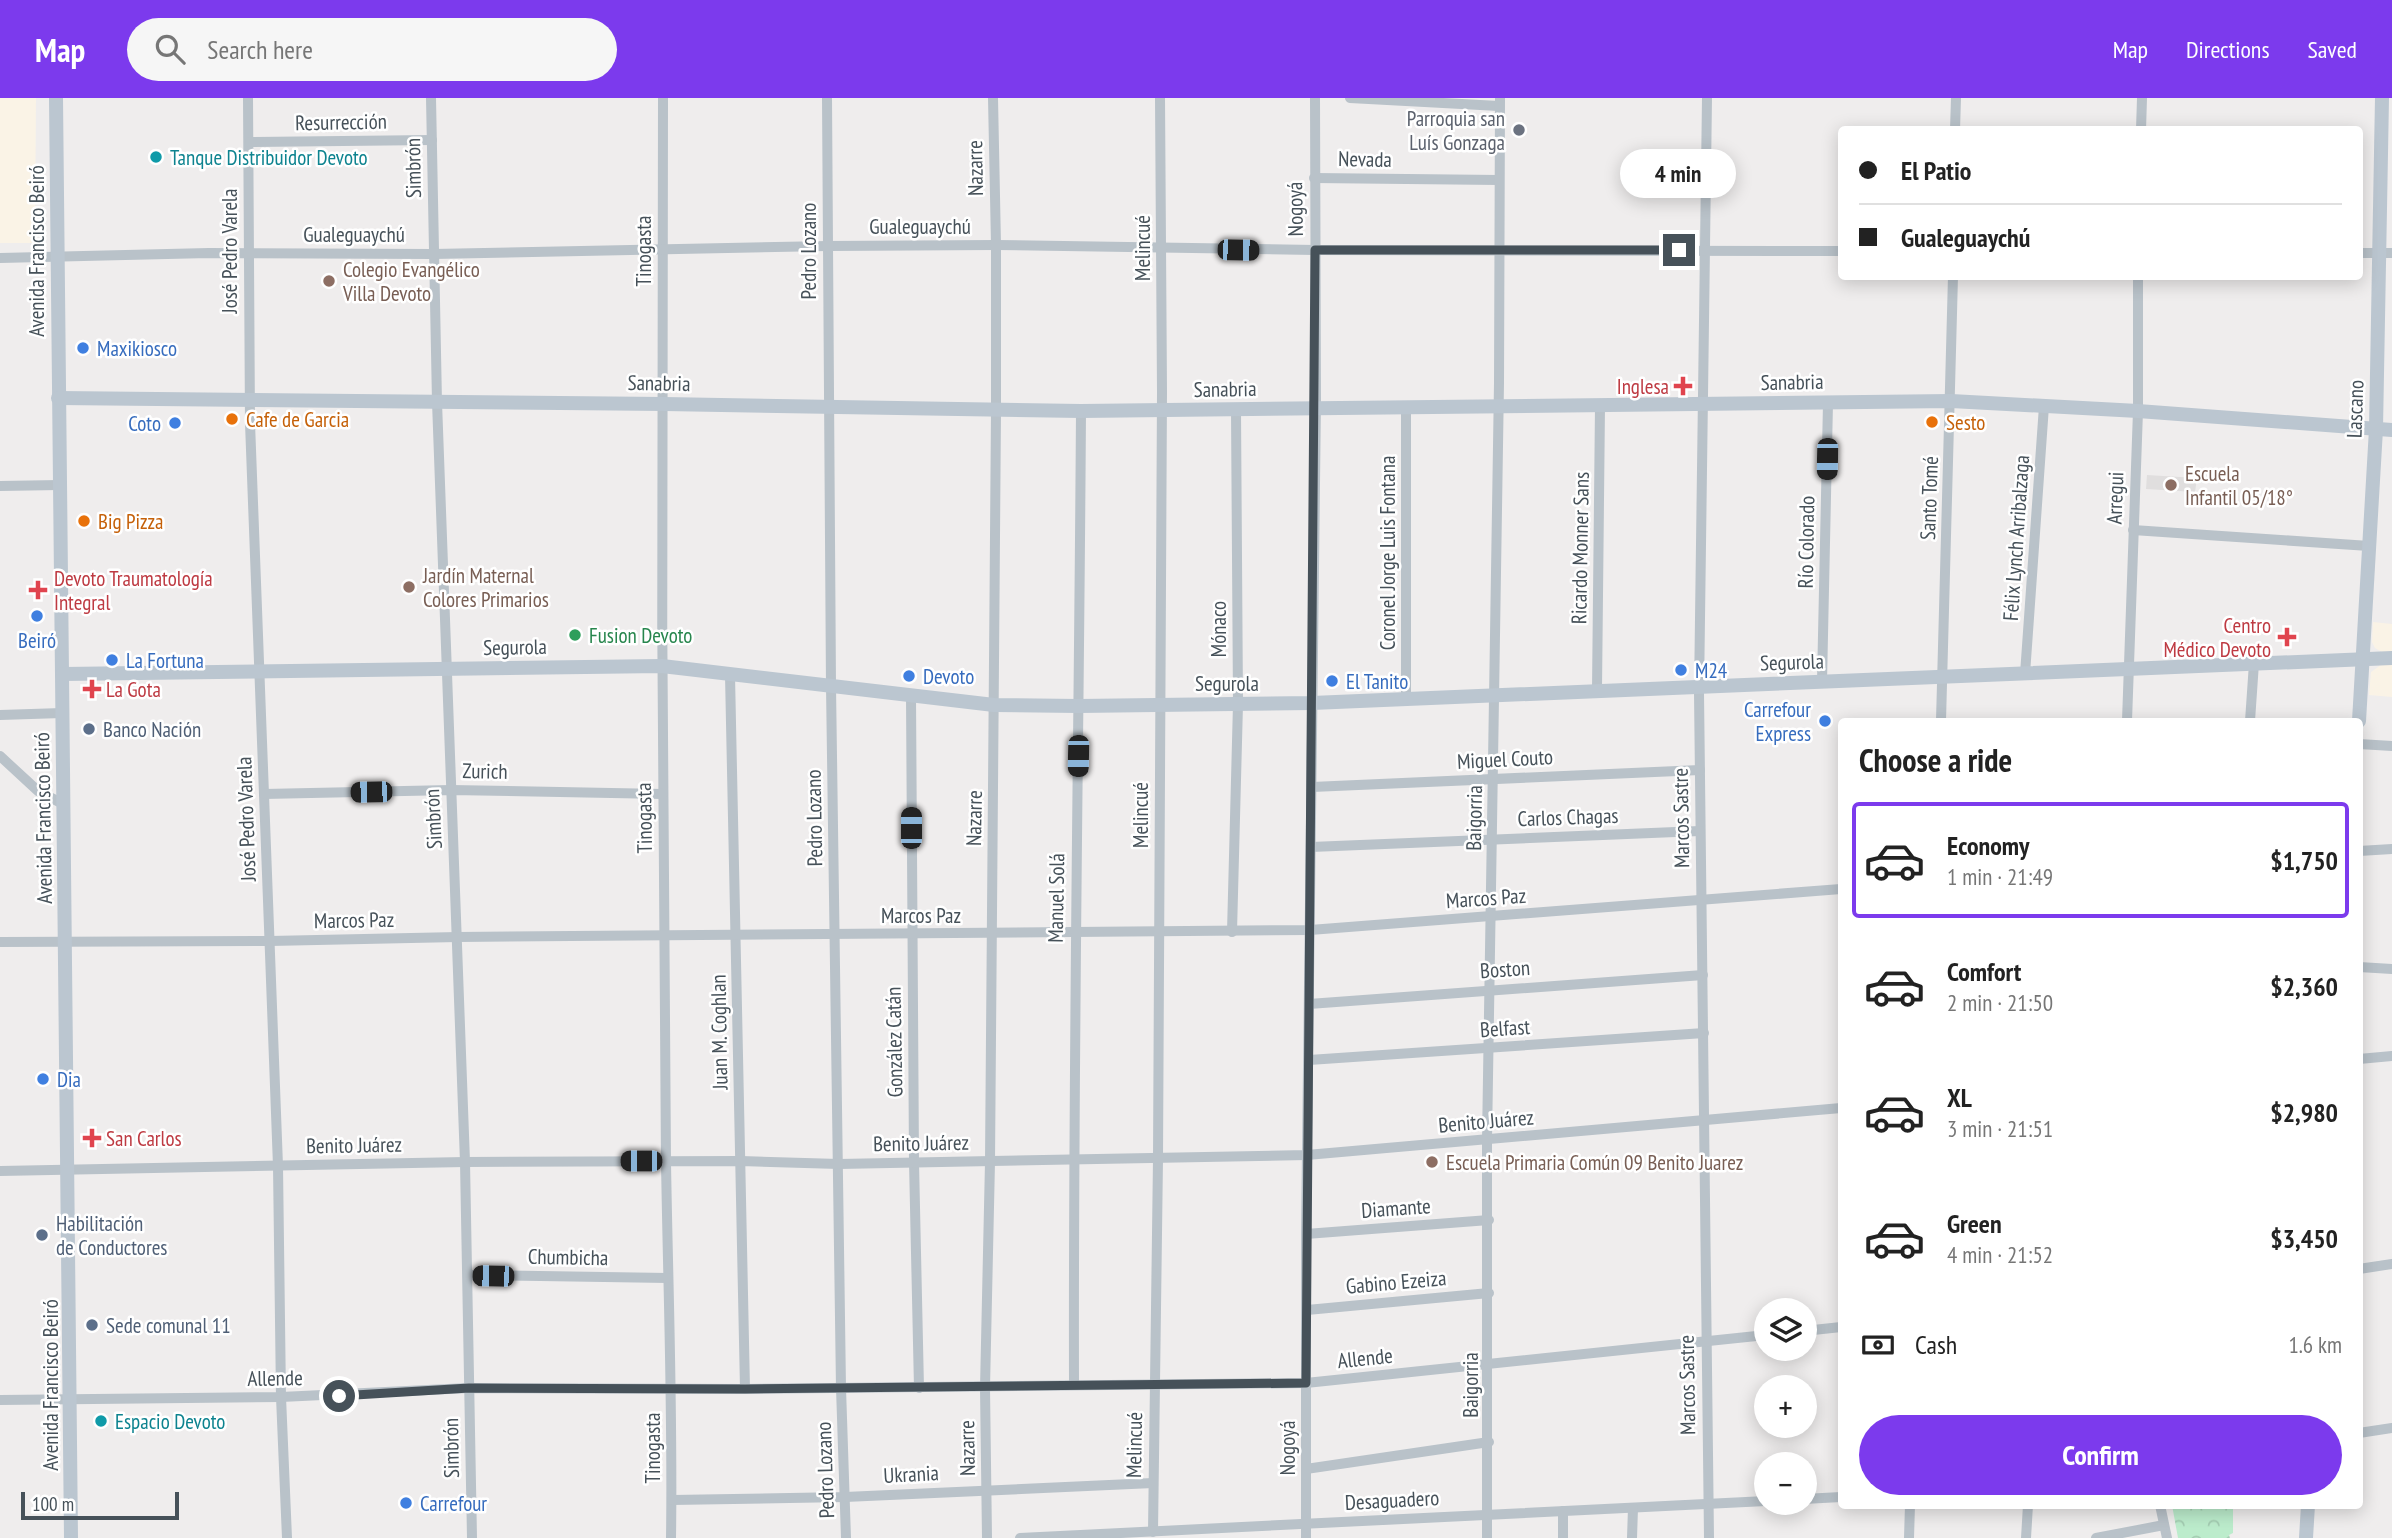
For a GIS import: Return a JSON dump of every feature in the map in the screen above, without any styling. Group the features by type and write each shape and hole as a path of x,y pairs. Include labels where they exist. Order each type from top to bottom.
{"street":[{"name":"Avenida Francisco Beiró","path":"56,98 71,1538"},
{"name":"José Pedro Varela","path":"248,98 249,400 278,1166 281,1398 287,1538"},
{"name":"Simbrón","path":"431,98 437,402 468,1275 472,1538"},
{"name":"Tinogasta","path":"663,98 662,666 671,1538"},
{"name":"Pedro Lozano","path":"827,98 831,685 841,1388 846,1538"},
{"name":"Nazarre","path":"987,1538 985,1388 990,1162 996,411 993,98"},
{"name":"Melincué","path":"1153,1532 1162,411 1160,98"},
{"name":"Nogoyá","path":"1306,1538 1315,98"},
{"path":"1350,98 1499,102"},
{"name":"Marcos Sastre","path":"1707,98 1699,686 1709,1538"},
{"path":"1955,126 1956,98"},
{"path":"2141,126 2142,98"},
{"name":"Lascano","path":"2358,718 2386,253 2382,98"},
{"name":"Baigorria","path":"1487,1538 1487,1140 1499,406 1499,102"},
{"name":"Resurrección","path":"250,142 432,140"},
{"name":"Nevada","path":"1314,178 1499,180"},
{"name":"Gualeguaychú","path":"0,258 996,245 1161,249 1838,251"},
{"path":"2363,253 2386,253"},
{"name":"Santo Tomé","path":"1941,718 1953,280"},
{"name":"Arregui","path":"2127,718 2138,411 2138,280"},
{"name":"Sanabria","path":"58,398 664,404 996,411 1951,401 2138,411 2392,430"},
{"name":"Río Colorado","path":"1822,682 1828,403"},
{"name":"Ricardo Monner Sans","path":"1597,690 1600,406"},
{"name":"Félix Lynch Arribalzaga","path":"2025,674 2044,406"},
{"name":"Coronel Jorge Luis Fontana","path":"1406,407 1406,698"},
{"name":"Mónaco","path":"1232,932 1238,704 1236,410"},
{"name":"Manuel Solá","path":"1074,1385 1074,933 1081,411"},
{"path":"0,486 60,485"},
{"path":"2133,530 2369,546"},
{"name":"Segurola","path":"62,674 662,666 994,705 1079,706 1312,704 2392,658"},
{"path":"2250,718 2254,663"},
{"name":"Juan M. Coghlan","path":"730,675 745,1389"},
{"name":"González Catán","path":"911,696 914,1162 919,1388"},
{"path":"0,715 62,713"},
{"path":"2363,744 2392,746"},
{"path":"0,757 38,791 63,804"},
{"name":"Miguel Couto","path":"1312,787 1700,770"},
{"name":"Zurich","path":"264,794 451,790 663,794"},
{"name":"Carlos Chagas","path":"1311,847 1700,831"},
{"path":"2363,851 2392,849"},
{"name":"Marcos Paz","path":"0,942 1310,930 1838,889"},
{"path":"2363,967 2392,969"},
{"name":"Boston","path":"1309,1004 1703,975"},
{"name":"Belfast","path":"1309,1060 1704,1033"},
{"path":"2363,1059 2392,1056"},
{"name":"Benito Juárez","path":"0,1171 464,1162 741,1161 839,1164 1307,1155 1838,1108"},
{"name":"Diamante","path":"1306,1234 1489,1220"},
{"path":"2363,1268 2392,1264"},
{"name":"Chumbicha","path":"468,1275 668,1278"},
{"name":"Gabino Ezeiza","path":"1307,1310 1489,1293"},
{"path":"1817,1329 1838,1326"},
{"name":"Allende","path":"0,1400 281,1398 469,1388 985,1388 1074,1385 1154,1387 1306,1383 1754,1336"},
{"path":"2363,1432 2392,1428"},
{"path":"1306,1469 1489,1442"},
{"name":"Ukrania","path":"672,1500 845,1497 1153,1483"},
{"path":"1817,1498 1838,1497"},
{"name":"Desaguadero","path":"1020,1538 1754,1502"},
{"path":"1632,1538 1633,1508"},
{"path":"1909,1538 1910,1509"},
{"path":"2026,1538 2028,1509"},
{"path":"2161,1509 2167,1538"},
{"path":"2306,1538 2308,1509"},
{"path":"1563,1511 1563,1538"},
{"path":"2096,1538 2164,1525"}],"shaded area":[{"path":"0,98 36,98 35,238 32,243 0,243"},
{"name":"Escuela Infantil 05/18°","path":"2147,475 2197,478 2195,492 2146,489"},
{"path":"2373,622 2392,624 2392,652 2382,652 2375,648 2372,642"},
{"path":"2381,665 2392,665 2392,697 2369,695 2371,672"}],"green space":[{"path":"2173,1509 2233,1509 2233,1533 2229,1535 2230,1538 2178,1538"}],"place":[{"name":"Parroquia san Luís Gonzaga","path":"1519,130"},
{"name":"Tanque Distribuidor Devoto","path":"156,157"},
{"name":"Colegio Evangélico Villa Devoto","path":"329,281"},
{"name":"Maxikiosco","path":"83,348"},
{"name":"Inglesa","path":"1683,386"},
{"name":"Cafe de Garcia","path":"232,419"},
{"name":"Sesto","path":"1932,422"},
{"name":"Coto","path":"175,423"},
{"name":"Escuela Infantil 05/18°","path":"2171,485"},
{"name":"Big Pizza","path":"84,521"},
{"name":"Jardín Maternal Colores Primarios","path":"409,587"},
{"name":"Devoto Traumatología Integral","path":"38,590"},
{"name":"Beiró","path":"37,616"},
{"name":"Fusion Devoto","path":"575,635"},
{"name":"Centro Médico Devoto","path":"2287,637"},
{"name":"La Fortuna","path":"112,660"},
{"name":"M24","path":"1681,670"},
{"name":"Devoto","path":"909,676"},
{"name":"El Tanito","path":"1332,681"},
{"name":"La Gota","path":"92,689"},
{"name":"Carrefour Express","path":"1825,721"},
{"name":"Banco Nación","path":"89,729"},
{"name":"Dia","path":"43,1079"},
{"name":"San Carlos","path":"92,1138"},
{"name":"Escuela Primaria Común 09 Benito Juarez","path":"1432,1162"},
{"name":"Habilitación de Conductores","path":"42,1235"},
{"name":"Sede comunal 11","path":"92,1325"},
{"name":"Espacio Devoto","path":"101,1421"},
{"name":"Carrefour","path":"406,1503"}],"route":[{"path":"339,1396 469,1388 985,1388 1074,1385 1154,1387 1306,1383 1316,401 1315,250 1679,250"}]}
